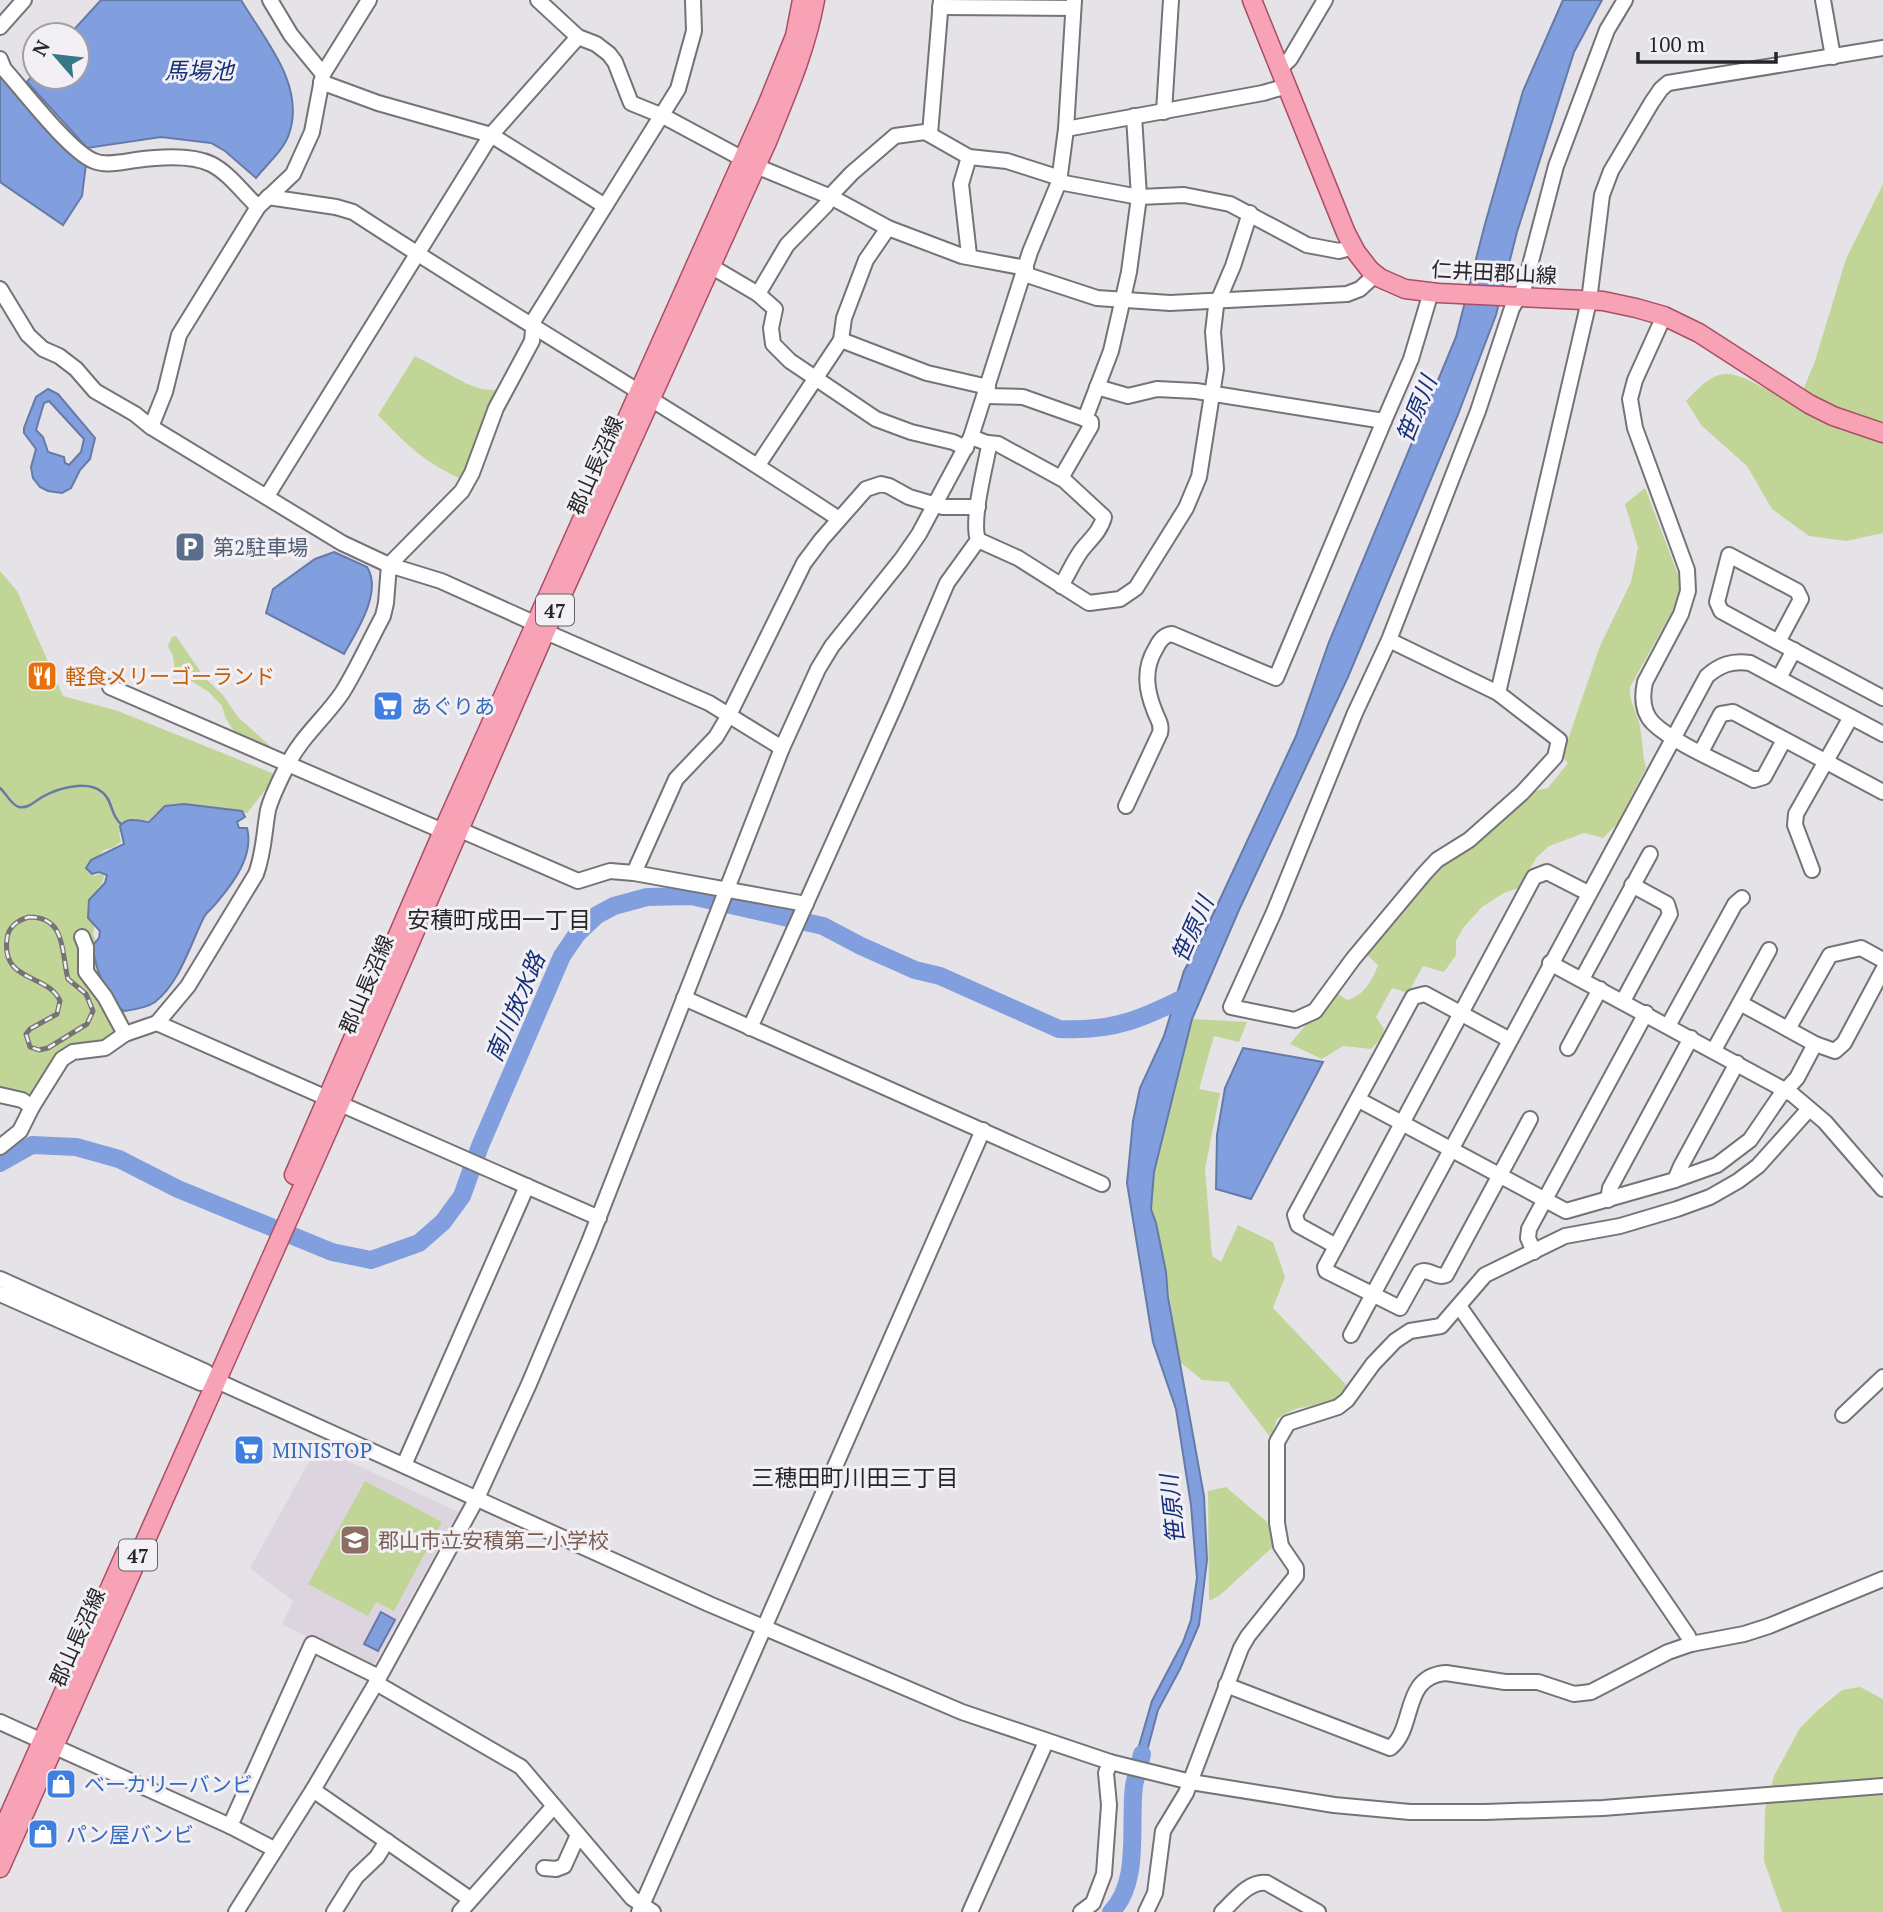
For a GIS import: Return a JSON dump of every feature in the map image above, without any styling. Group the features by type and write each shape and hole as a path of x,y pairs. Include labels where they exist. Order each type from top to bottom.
{"main road":[{"name":"郡山長沼線","path":"750,162 795,36 802,0"},
{"name":"郡山長沼線","path":"0,1868 48,1743 207,1379 334,1100 704,262 800,61 815,0"},
{"name":"仁井田郡山線","path":"1252,0 1353,247 1376,275 1405,289 1435,293 1589,300 1617,303 1664,316 1699,333 1809,404 1833,416 1883,433"},
{"name":"郡山長沼線","path":"0,1836 48,1743"}],"street":[{"path":"0,27 24,0"},
{"path":"270,0 322,78 378,103 491,135 605,206"},
{"path":"148,426 165,392 179,335 263,202 293,174 307,144 322,78 369,0"},
{"path":"538,0 578,37 596,44 609,54 615,62 631,103 663,116 750,162 831,197 888,228 957,254 1025,271 1090,296 1170,303 1347,294 1363,287 1376,275"},
{"path":"0,1147 20,1130 62,1059 73,1052 105,1048 125,1034 157,1023 188,986 256,874 263,855 270,804 287,765 303,740 318,726 343,692 383,616 389,565 461,491 478,460 496,408 524,359 534,334 534,320 678,89 694,31 693,0"},
{"path":"1164,112 1171,0"},
{"path":"1280,68 1290,59 1325,0"},
{"path":"1389,640 1499,693 1559,740 1558,751 1522,793 1469,840 1437,860 1353,958 1315,1011 1295,1020 1231,1007 1274,912 1355,713 1389,640 1478,411 1516,296 1527,276 1556,166 1607,30 1625,0"},
{"path":"1823,0 1833,57"},
{"path":"236,1912 313,1790 477,1498 529,1384 599,1218 782,748 818,668 832,646 901,561 935,505 968,442 1030,252 1059,180 1066,129 1074,4 941,3 930,134"},
{"path":"267,496 491,135 578,37"},
{"path":"1499,693 1589,300 1600,208 1608,177 1652,102 1665,85 1883,48"},
{"path":"0,60 4,69 46,117 84,155 96,162 197,159 211,164 263,202 345,209 758,465 839,519"},
{"path":"1066,129 1263,93 1287,86"},
{"path":"1084,419 1111,351 1134,246 1139,197 1134,116"},
{"path":"758,294 787,244 858,167 895,136 930,134 969,158 1007,161 1059,180 1139,197 1184,195 1230,204 1307,245 1335,251 1353,247"},
{"path":"969,158 961,184 969,256"},
{"path":"978,540 1018,558 1083,600 1095,604 1120,599 1136,587 1186,508 1195,488 1216,369 1213,327 1218,301 1233,266 1250,213"},
{"path":"758,465 841,340 844,318 866,260 888,228"},
{"path":"704,262 758,294 775,310 771,328 773,344 782,354 882,422 936,439 998,444 1061,478 1104,517 1061,586"},
{"path":"0,289 28,335 43,349 76,369 95,390 135,414 148,426 342,543 389,565 441,581 692,695 782,748"},
{"path":"1126,806 1160,733 1161,725 1146,688 1148,665 1165,635 1172,634 1276,678 1411,359 1435,293"},
{"path":"1664,316 1635,380 1630,399 1635,428 1686,570 1688,591 1681,614 1645,682 1642,693 1645,709 1652,722 1673,737 1754,780 1764,777 1784,740"},
{"path":"841,340 928,373 986,392 1023,397 1090,422 1091,426 1061,478"},
{"path":"1097,387 1128,396 1161,388 1196,391 1384,421"},
{"path":"750,1028 947,583 978,540 978,507 988,443"},
{"path":"634,873 676,779 716,737 777,620 797,575 810,554 866,489 877,484 949,509 978,507"},
{"path":"1778,642 1801,599 1797,592 1729,555 1717,602 1721,611 1778,642 1883,698"},
{"path":"1779,678 1794,650"},
{"path":"1351,1335 1701,684 1718,667 1734,662 1746,663 1882,732"},
{"path":"110,687 287,765 578,881 605,872 634,873 806,904"},
{"path":"1701,752 1723,713 1733,712 1883,792"},
{"path":"1812,870 1795,825 1796,816 1851,717"},
{"path":"1581,979 1650,854"},
{"path":"1530,1119 1449,1273 1441,1277 1428,1271 1420,1272 1400,1308 1326,1271 1325,1267 1336,1246 1536,875 1547,872 1588,893"},
{"path":"1623,1001 1670,914 1667,904 1632,885"},
{"path":"1668,1026 1735,904 1742,898"},
{"path":"82,937 86,947 86,972 105,997 125,1034"},
{"path":"1788,1029 1830,955 1860,948 1883,960"},
{"path":"1714,1050 1769,950"},
{"path":"1550,963 1785,1090 1825,1122 1883,1189"},
{"path":"1740,1003 1832,1052 1842,1048 1883,970"},
{"path":"1568,1048 1600,989"},
{"path":"1336,1246 1298,1225 1295,1215 1413,997 1425,994 1510,1040"},
{"path":"684,998 1102,1184"},
{"path":"1534,1252 1527,1236 1646,1013"},
{"path":"157,1023 599,1218"},
{"path":"1608,1200 1610,1188 1691,1038"},
{"path":"1359,1100 1566,1211 1675,1181 1717,1165 1759,1128 1785,1090 1797,1078 1815,1044"},
{"path":"1675,1181 1737,1063"},
{"path":"0,1095 22,1100 32,1107"},
{"path":"1146,1912 1155,1893 1163,1831 1191,1782 1226,1685 1248,1636 1286,1592 1296,1576 1296,1568 1281,1546 1278,1523 1277,1442 1284,1429 1297,1419 1338,1407 1347,1400 1373,1364 1395,1341 1410,1331 1439,1327 1485,1275 1565,1236 1620,1226 1710,1197 1758,1166 1809,1109"},
{"path":"230,1826 312,1644 513,1761 527,1773 645,1910 983,1130"},
{"path":"404,1465 527,1186"},
{"path":"0,1279 207,1379"},
{"path":"0,1294 207,1379 765,1628 962,1712 1111,1762 1191,1782 1334,1805 1410,1812 1603,1808 1883,1786"},
{"path":"1459,1306 1615,1528 1688,1636 1690,1644"},
{"path":"1843,1415 1883,1377"},
{"path":"1226,1685 1390,1748 1397,1740 1418,1688 1424,1680 1437,1674 1505,1682 1538,1682 1579,1694 1597,1689 1657,1656 1690,1644 1744,1634 1769,1626 1883,1579"},
{"path":"0,1722 230,1826 274,1849"},
{"path":"971,1912 1046,1742"},
{"path":"1081,1912 1096,1898 1104,1874 1109,1805 1106,1773 1111,1762"},
{"path":"313,1790 387,1841 467,1907 554,1807"},
{"path":"544,1868 556,1869 564,1866 578,1835"},
{"path":"334,1912 356,1877 377,1857 387,1841"},
{"path":"1222,1912 1258,1882 1267,1883 1318,1912"}],"shaded area":[{"name":"郡山市立安積第二小学校","path":"317,1447 459,1512 371,1670 282,1624 293,1601 250,1568"}],"green space":[{"path":"1883,184 1883,533 1846,541 1809,536 1772,509 1747,466 1702,426 1686,401 1708,381 1726,374 1737,375 1778,394 1801,395 1815,361 1846,259"},
{"path":"415,356 465,383 481,389 504,391 465,481 418,453 378,415"},
{"path":"1645,488 1679,577 1679,593 1675,606 1630,687 1646,768 1617,824 1603,838 1584,833 1549,846 1537,857 1518,888 1504,893 1482,907 1463,928 1456,941 1456,955 1444,972 1423,966 1408,993 1392,988 1376,1017 1384,1029 1382,1037 1371,1049 1343,1046 1322,1059 1290,1044 1334,991 1347,1000 1367,987 1378,965 1364,952 1430,872 1531,792 1548,788 1568,763 1562,757 1600,646 1631,582 1638,548 1625,504"},
{"path":"0,571 17,591 63,696 118,711 277,775 272,787 266,789 247,813 169,808 149,820 126,827 119,833 121,842 104,850 89,865 93,876 104,876 98,888 100,893 93,934 130,1026 109,1042 79,1047 31,1100 0,1093"},
{"path":"176,636 205,678 223,695 238,717 270,746 268,749 234,731 222,706 209,692 175,671 173,656 168,646 172,637"},
{"path":"1192,1019 1247,1022 1239,1042 1214,1036 1199,1089 1220,1093 1205,1169 1212,1256 1221,1262 1238,1225 1273,1242 1285,1277 1273,1308 1348,1387 1331,1402 1295,1409 1283,1415 1277,1419 1271,1438 1228,1382 1202,1380 1179,1361 1166,1272 1151,1209 1154,1172"},
{"path":"365,1481 442,1522 394,1611 376,1602 368,1616 308,1584"},
{"path":"1226,1487 1267,1522 1274,1546 1219,1596 1209,1601 1208,1491"},
{"path":"1860,1687 1883,1699 1883,1912 1782,1912 1764,1861 1765,1809 1774,1776 1800,1728 1842,1690"}],"water":[{"name":"馬場池","path":"101,0 241,0 271,47 287,80 293,116 287,140 256,178 225,151 211,143 161,137 87,148 35,91 91,91 91,21 82,21"},
{"path":"1563,0 1602,0 1574,52 1517,232 1496,315 1457,417 1348,677 1239,910 1192,1019 1154,1172 1151,1209 1166,1272 1168,1297 1204,1496 1207,1560 1199,1625 1158,1710 1143,1766 1134,1763 1152,1701 1183,1642 1191,1620 1197,1578 1191,1505 1176,1409 1153,1342 1127,1183 1133,1121 1140,1088 1164,1036 1184,971 1296,736 1329,642 1456,337 1523,91"},
{"path":"0,72 86,164 82,196 63,225 0,182"},
{"path":"48,389 58,394 95,438 90,459 80,470 71,488 62,493 40,487 33,478 31,467 36,449 24,433 24,428 36,397","holes":["49,401 84,439 81,452 69,465 65,463 64,457 48,452 43,437 36,430 44,403"]},
{"path":"334,552 367,567 371,577 372,588 366,612 344,654 266,613 273,589 315,559"},
{"path":"184,804 242,811 245,817 237,822 239,828 247,828 248,848 241,868 204,917 178,974 164,994 148,1005 124,1011 112,999 102,981 93,945 99,938 100,931 88,918 89,900 105,883 107,875 99,872 92,874 86,868 91,860 124,844 120,826 126,821 149,822 165,806"},
{"path":"1243,1048 1323,1062 1251,1199 1216,1189 1217,1135 1225,1088"},
{"path":"381,1612 395,1620 378,1651 364,1644"}],"waterway":[{"path":"0,788 19,807 65,788 96,788 106,795 121,824"},
{"name":"南川放水路","path":"0,1163 32,1145 76,1147 119,1159 178,1189 332,1252 371,1260 419,1243 443,1222 462,1196 480,1146 562,956 577,934 597,915 614,906 647,897 691,896 823,926 915,970 940,976 1059,1029 1096,1028 1128,1022 1191,994"},
{"name":"笹原川","path":"1111,1912 1127,1885 1132,1852 1134,1786 1142,1754"}],"railway":[{"path":"29,917 50,923 56,930 63,948 68,979 86,994 93,1011 87,1024 48,1048 39,1050 30,1047 26,1034 57,1014 60,1001 46,986 18,971 7,953 9,931 17,922 29,917"}],"place":[{"name":"第2駐車場","path":"190,547"},
{"name":"軽食メリーゴーランド","path":"42,676"},
{"name":"あぐりあ","path":"388,706"},
{"name":"MINISTOP","path":"249,1450"},
{"name":"郡山市立安積第二小学校","path":"355,1540"},
{"name":"ベーカリーバンビ","path":"61,1784"},
{"name":"パン屋バンビ","path":"43,1834"}],"district":[{"name":"安積町成田一丁目","path":"499,919"},
{"name":"三穂田町川田三丁目","path":"855,1477"}]}
